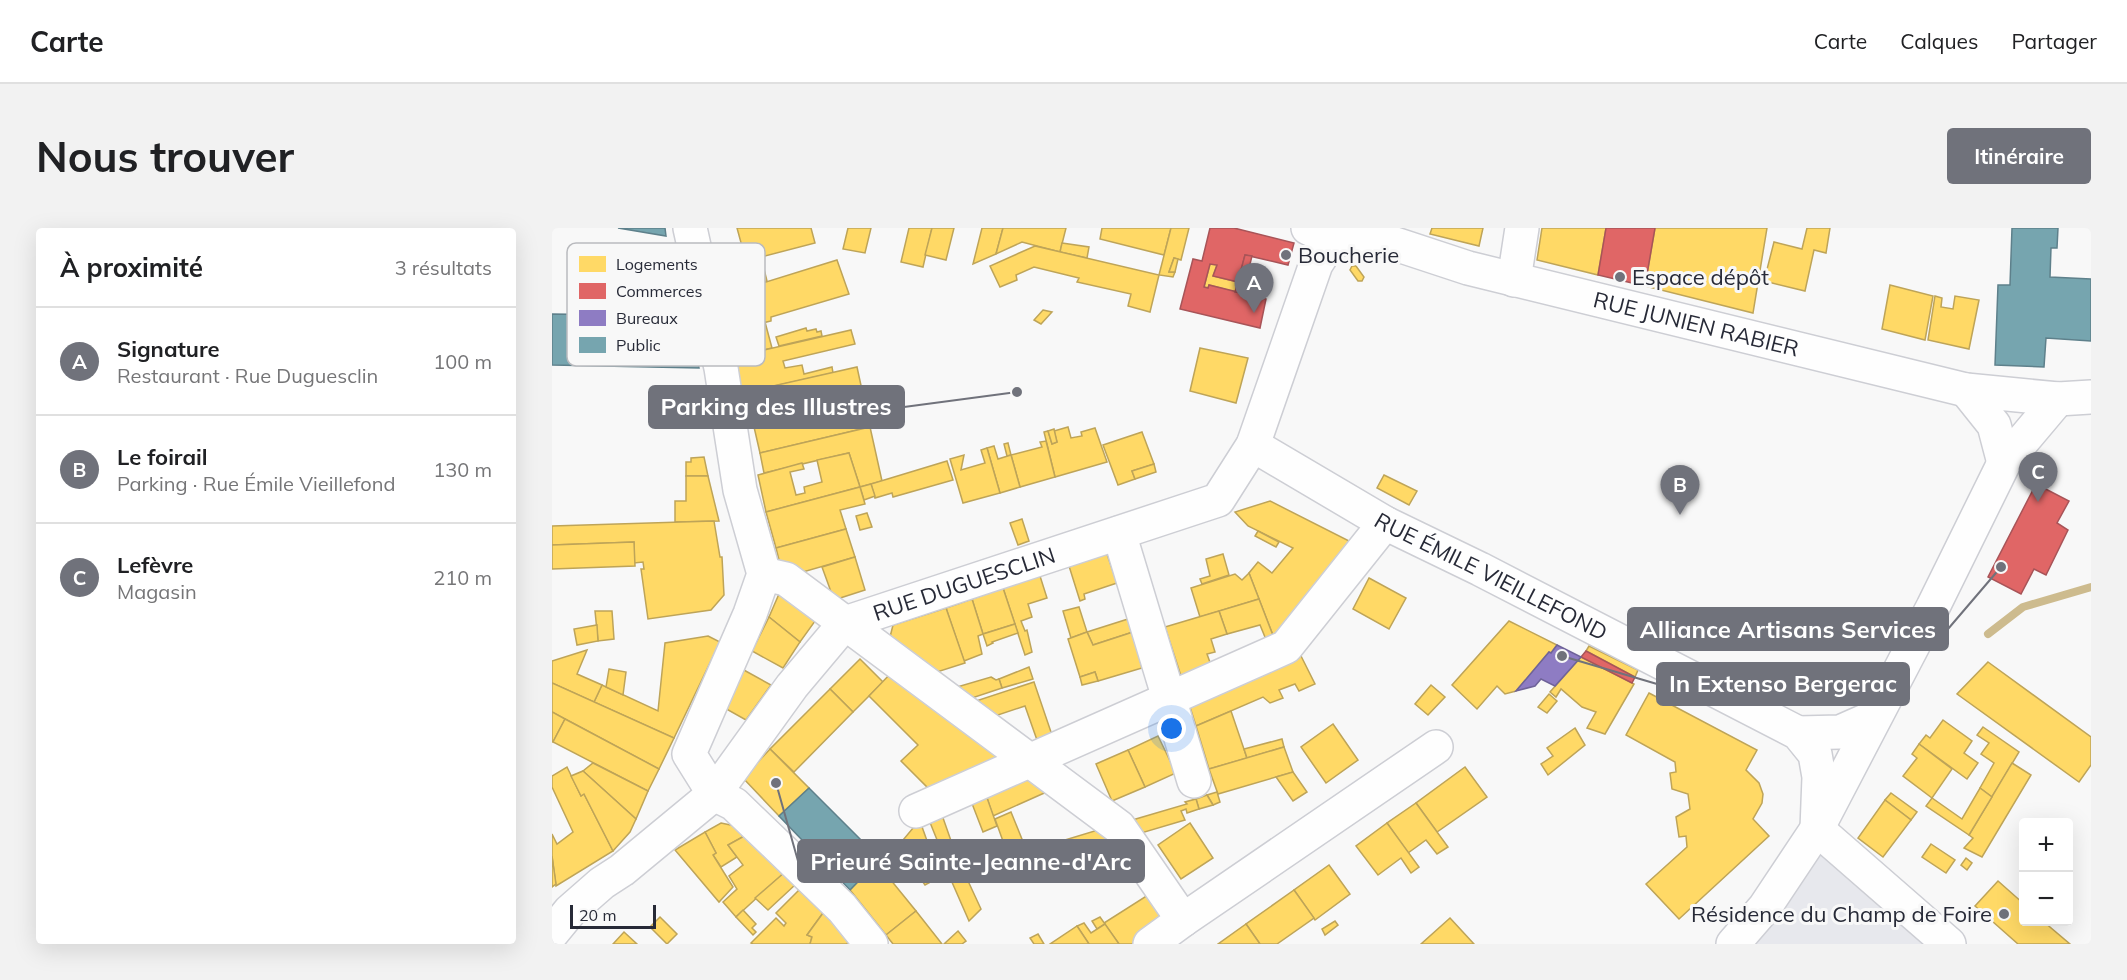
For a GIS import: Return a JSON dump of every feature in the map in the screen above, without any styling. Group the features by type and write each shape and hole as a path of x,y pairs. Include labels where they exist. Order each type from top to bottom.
{"street":[{"path":"690,228 693,243"},
{"path":"1514,280 1522,228"},
{"name":"RUE JUNIEN RABIER","path":"1320,234 1380,239 1468,268 1514,280 1966,390 2058,399 2091,397"},
{"name":"RUE DUGUESCLIN","path":"558,920 714,794 792,686 845,623 1218,500 1253,445 1316,264 1320,234"},
{"path":"721,366 740,490 764,573 750,614 689,754 714,794 735,804 842,908 871,944"},
{"path":"1966,390 1994,425 2004,463"},
{"path":"1732,944 1765,907 1817,829 1933,607 2004,463 2058,399"},
{"name":"RUE ÉMILE VIEILLEFOND","path":"1253,445 1385,523 1480,569 1798,733 1815,754 1819,777 1817,829"},
{"path":"916,811 1286,647 1385,523"},
{"path":"1119,533 1194,781"},
{"path":"764,573 786,579 1119,827 1183,920"},
{"name":"RUE ÉMILE VIEILLEFOND","path":"1798,733 1840,732 1874,717"},
{"path":"1150,944 1436,747"},
{"path":"1817,829 1949,944"}],"shaded area":[{"path":"1824,850 1928,944 1755,944 1764,935"}],"building: Logements":[{"path":"737,228 811,228 815,243 765,256 765,243 741,243"},
{"path":"848,228 871,228 865,253 843,249"},
{"path":"909,228 932,228 923,267 901,262"},
{"path":"932,228 954,228 946,260 925,255"},
{"path":"982,228 1003,228 996,254 973,264"},
{"path":"1003,228 1066,228 1060,252 1022,242 996,254"},
{"path":"1102,228 1171,228 1164,255 1100,239"},
{"path":"1171,228 1189,228 1181,260 1174,258 1169,272 1175,272 1173,277 1159,275"},
{"path":"1432,228 1483,228 1479,246 1430,234"},
{"path":"1542,228 1606,228 1598,275 1537,260"},
{"path":"1655,228 1767,228 1753,313 1645,286"},
{"path":"1807,228 1830,228 1826,253 1814,250 1805,291 1764,281 1774,242 1802,249"},
{"path":"1062,243 1089,247 1087,258 1060,252"},
{"path":"1035,246 1159,275 1150,312 1128,306 1131,294 1077,282 1079,278 1034,267 1016,275 1017,280 1000,287 990,266"},
{"path":"1174,258 1178,259 1175,272 1169,272"},
{"path":"837,260 849,294 771,317 771,321 765,322 765,282"},
{"path":"1210,264 1217,265 1213,276 1238,282 1235,292 1209,285 1208,288 1204,287"},
{"path":"1352,266 1356,266 1364,277 1362,281 1358,281 1350,270"},
{"path":"1890,285 1933,296 1925,340 1882,329"},
{"path":"1935,296 1942,298 1941,307 1953,309 1955,296 1979,300 1969,349 1928,340"},
{"path":"1043,310 1052,312 1041,324 1034,320"},
{"path":"765,322 772,348 765,350"},
{"path":"806,328 807,331 816,329 817,332 821,331 822,336 779,346 776,337"},
{"path":"851,330 855,344 783,361 785,368 802,365 804,374 832,367 833,373 739,394 732,366 765,366 765,350"},
{"path":"1200,348 1248,358 1236,403 1190,391"},
{"path":"857,367 870,427 760,453 746,392"},
{"path":"870,427 882,481 860,487 849,453 764,473 760,453"},
{"path":"1068,427 1071,438 1082,436 1081,432 1095,428 1107,462 1055,477 1044,432 1048,431 1052,444 1057,442 1054,431"},
{"path":"1054,429 1057,442 1052,444 1048,431"},
{"path":"1142,432 1154,464 1132,471 1135,479 1118,485 1103,445"},
{"path":"1046,441 1055,477 1020,487 1011,455 1042,447 1040,442"},
{"path":"1008,443 1011,455 1007,456 1004,444"},
{"path":"994,446 998,459 1011,455 1020,487 1000,493 987,448"},
{"path":"987,448 1000,493 963,503 950,459 964,455 961,470 985,463 981,450"},
{"path":"849,453 860,487 766,512 758,475 802,463 804,469 790,472 796,495 805,493 804,487 822,482 817,460"},
{"path":"704,457 708,476 686,476 686,462 691,462 691,458"},
{"path":"947,461 953,480 893,497 892,493 875,498 871,484"},
{"path":"1154,464 1156,472 1135,479 1132,471"},
{"path":"1384,475 1417,491 1409,505 1377,488"},
{"path":"686,476 708,476 719,521 675,522 675,501 686,501"},
{"path":"871,484 875,496 864,500 860,487"},
{"path":"860,487 865,504 840,510 846,529 776,548 766,512"},
{"path":"1270,501 1353,543 1274,638 1249,573 1258,562 1272,573 1293,548 1248,526 1235,512"},
{"path":"867,513 872,527 860,530 856,516"},
{"path":"1022,519 1029,541 1018,545 1010,523"},
{"path":"714,521 720,557 722,557 724,595 711,610 648,619 641,569 644,569 643,562 634,563 634,542 552,545 552,526"},
{"path":"846,529 855,557 796,574 780,564 776,548"},
{"path":"1258,531 1279,542 1276,547 1255,536"},
{"path":"634,542 635,566 552,569 552,545"},
{"path":"1107,554 1117,583 1084,594 1085,599 1080,601 1069,566"},
{"path":"1223,554 1229,575 1202,584 1200,579 1210,576 1206,559"},
{"path":"855,557 865,590 834,600 822,567"},
{"path":"1249,573 1259,599 1200,617 1191,588 1235,574 1242,580"},
{"path":"1040,576 1047,598 1028,604 1032,617 1021,621 1025,631 1027,630 1032,652 1025,655 1003,588"},
{"path":"1369,578 1406,598 1389,629 1353,609"},
{"path":"782,587 818,617 800,642 769,617"},
{"path":"1003,588 1015,624 983,634 972,599"},
{"path":"972,599 983,634 978,636 982,654 964,661 946,608"},
{"path":"1259,599 1274,638 1267,642 1260,625 1227,634 1219,611"},
{"path":"1079,607 1087,632 1071,638 1063,611"},
{"path":"946,608 965,663 937,672 890,637 893,625"},
{"path":"595,611 612,611 614,639 598,641"},
{"path":"1219,611 1227,634 1211,639 1215,652 1207,654 1212,668 1181,676 1165,627"},
{"path":"769,617 800,642 783,668 752,651"},
{"path":"1128,619 1133,632 1093,645 1087,632"},
{"path":"1509,621 1557,645 1516,691 1505,694 1497,686 1477,709 1452,685"},
{"path":"1015,624 1018,633 987,646 983,634"},
{"path":"597,625 598,641 577,645 574,629"},
{"path":"1087,632 1093,645 1133,632 1142,668 1098,681 1095,672 1080,677 1068,639"},
{"path":"708,636 720,642 674,738 594,702 602,685 658,711 665,643"},
{"path":"1589,646 1638,670 1635,677 1586,651"},
{"path":"587,650 577,674 602,685 594,702 552,683 552,661"},
{"path":"1298,650 1315,684 1299,691 1295,684 1279,690 1283,698 1270,703 1263,697 1196,726 1189,704"},
{"path":"1581,657 1634,684 1605,734 1587,728 1596,712 1582,707 1561,689 1556,697 1550,692"},
{"path":"860,659 883,682 853,712 830,689"},
{"path":"1988,662 2091,737 2091,765 2079,782 1957,694"},
{"path":"1029,667 1033,679 1002,688 999,679"},
{"path":"609,669 626,672 623,695 606,687"},
{"path":"742,669 771,685 746,720 721,706"},
{"path":"893,671 1007,758 931,791 901,761 918,745 869,696"},
{"path":"1095,672 1098,681 1082,685 1080,677"},
{"path":"991,677 999,679 1002,688 972,698 957,687"},
{"path":"1034,682 1052,735 1037,740 1025,706 995,716 976,701"},
{"path":"552,683 674,738 659,769 552,712"},
{"path":"1431,685 1445,697 1428,715 1415,704"},
{"path":"830,689 853,712 794,772 770,749"},
{"path":"1649,693 1757,750 1746,770 1759,783 1763,794 1762,803 1753,819 1769,836 1679,919 1646,884 1687,847 1686,836 1679,837 1676,817 1690,809 1688,794 1672,789 1670,773 1676,772 1675,762 1626,735"},
{"path":"1549,694 1557,701 1547,713 1538,707"},
{"path":"1231,711 1247,758 1209,769 1196,726"},
{"path":"552,712 565,719 553,742 552,741"},
{"path":"565,719 659,769 648,791 553,742"},
{"path":"1943,720 1972,741 1964,753 1978,763 1967,779 1919,744 1926,735 1930,738"},
{"path":"1333,724 1358,760 1326,783 1301,747"},
{"path":"1983,727 2019,752 1992,797 1980,788 1994,763 1981,754 1989,743 1977,735"},
{"path":"1575,728 1585,745 1548,775 1541,764 1553,756 1547,748"},
{"path":"1158,736 1176,773 1145,787 1128,750"},
{"path":"1282,739 1284,747 1247,758 1244,749"},
{"path":"1919,744 1952,769 1932,798 1903,776 1917,758 1912,754"},
{"path":"1284,747 1293,772 1218,794 1209,769"},
{"path":"770,749 809,788 779,816 743,778"},
{"path":"1128,750 1145,787 1112,801 1096,764"},
{"path":"593,763 648,791 636,819 583,771"},
{"path":"2012,763 2031,775 1982,857 1964,848 1973,838 1969,835"},
{"path":"567,767 581,796 584,794 613,851 556,886 552,834 557,844 573,832 552,787 552,776"},
{"path":"1465,767 1487,797 1437,832 1416,803"},
{"path":"583,771 636,819 630,832 613,851 584,794 581,796 571,776"},
{"path":"1293,772 1307,792 1293,801 1276,777"},
{"path":"1031,775 1051,790 993,816 986,795"},
{"path":"1980,788 1992,797 1969,835 1926,806 1932,798 1962,819"},
{"path":"1217,792 1220,802 1213,805 1207,795"},
{"path":"1891,793 1917,812 1911,820 1885,800"},
{"path":"986,795 997,826 983,832 971,801"},
{"path":"1207,795 1213,805 1199,809 1196,799"},
{"path":"1196,799 1199,809 1187,813 1186,809 1181,811 1185,820 1138,834 1129,821 1187,804 1185,802"},
{"path":"1885,800 1911,820 1883,857 1858,838"},
{"path":"1416,803 1448,847 1437,854 1426,840 1408,853 1387,823"},
{"path":"1011,812 1024,844 1028,843 1031,849 1008,855 995,819"},
{"path":"942,815 956,855 981,909 969,921 948,873 950,872 929,820"},
{"path":"721,823 740,827 748,834 728,845 737,857 721,867 713,855 716,853 705,832"},
{"path":"1190,823 1213,858 1181,879 1158,845"},
{"path":"1387,823 1419,867 1411,873 1401,858 1378,875 1356,846"},
{"path":"921,824 940,877 925,885 898,846 913,828"},
{"path":"1101,829 1113,844 1072,856 1065,840"},
{"path":"705,832 716,853 713,855 733,887 719,902 675,850"},
{"path":"748,834 785,872 736,917 723,902 737,889 729,876 743,865 728,845"},
{"path":"1065,840 1070,851 1044,859 1038,847"},
{"path":"1931,844 1955,860 1946,873 1922,857"},
{"path":"898,846 908,860 892,872 887,864 881,868 916,911 886,935 850,890 880,859"},
{"path":"552,856 556,884 552,887"},
{"path":"1966,858 1972,863 1967,870 1961,865"},
{"path":"1329,865 1350,894 1315,920 1294,890"},
{"path":"785,872 795,885 768,910 755,898"},
{"name":"Résidence du Champ de Foire","path":"1998,881 2019,900 2019,926 2049,926 2070,944 2018,944 1975,906"},
{"path":"799,890 823,913 807,935 812,937 810,944 751,943 776,918 784,926 786,923 776,913"},
{"path":"1294,890 1314,918 1277,944 1260,944 1246,924"},
{"path":"1148,895 1168,923 1136,944 1119,944 1104,923"},
{"path":"743,910 756,924 752,928 756,932 753,935 736,917"},
{"path":"916,911 942,944 893,944 886,935"},
{"path":"823,913 849,939 847,944 810,944 812,937 807,935"},
{"path":"660,917 677,934 667,944 650,927"},
{"path":"1100,917 1105,924 1097,929 1092,921"},
{"path":"1450,918 1474,944 1421,944"},
{"path":"1335,921 1338,925 1325,935 1322,929"},
{"path":"1084,923 1091,933 1105,924 1119,944 1089,944 1077,926"},
{"path":"1246,924 1260,944 1218,944"},
{"path":"1077,926 1089,944 1050,944"},
{"path":"958,931 966,941 962,944 944,944"},
{"path":"624,932 637,944 613,944"},
{"path":"1038,934 1044,944 1034,944 1030,938"}],"building: Commerces":[{"path":"1210,228 1234,228 1294,243 1288,265 1245,255 1238,282 1213,276 1217,265 1210,264 1204,287 1208,288 1209,285 1266,299 1260,328 1180,309 1193,259 1202,261"},
{"path":"1606,228 1655,228 1645,286 1598,275"},
{"path":"1245,255 1252,256 1243,293 1235,292"},
{"path":"2036,484 2069,501 2057,523 2068,530 2046,575 2034,569 2021,594 1988,577"},
{"path":"1586,651 1635,677 1632,683 1581,657"}],"building: Bureaux":[{"path":"1557,645 1581,657 1555,686 1541,679 1535,686 1516,691 1549,652 1551,653"}],"building: Public":[{"path":"618,228 665,228 666,236"},
{"path":"2012,228 2058,228 2057,248 2051,248 2050,277 2091,279 2091,341 2046,338 2044,367 1995,365 1998,285 2010,285"},
{"path":"552,314 567,314 567,365 552,365"},
{"path":"601,366 699,366 699,368"},
{"path":"809,788 880,859 850,890 779,816"}],"waterway":[{"path":"1988,634 2023,607 2091,587"}],"place":[{"name":"Boucherie","path":"1286,255"},
{"name":"Espace dépôt","path":"1620,277"},
{"name":"Signature","path":"1254,313"},
{"name":"Parking des Illustres","path":"1017,392"},
{"name":"Lefèvre","path":"2038,502"},
{"name":"Le foirail","path":"1680,515"},
{"name":"Alliance Artisans Services","path":"2001,567"},
{"name":"In Extenso Bergerac","path":"1562,656"},
{"name":"Prieuré Sainte-Jeanne-d'Arc","path":"776,783"},
{"name":"Résidence du Champ de Foire","path":"2004,914"}]}
